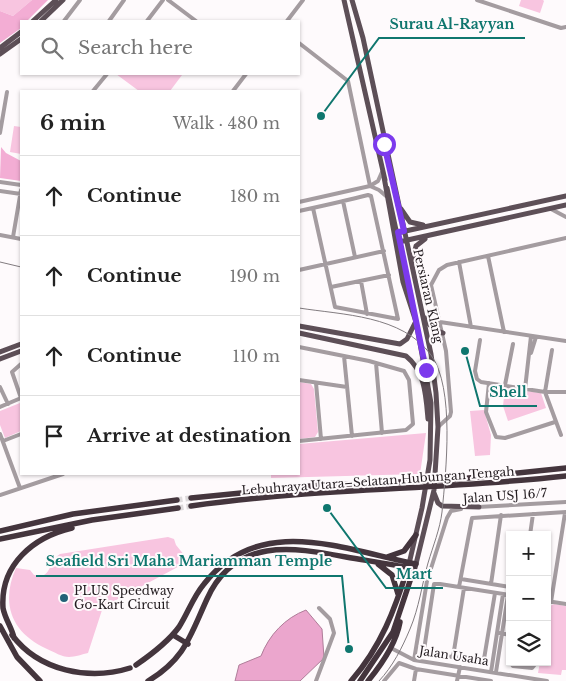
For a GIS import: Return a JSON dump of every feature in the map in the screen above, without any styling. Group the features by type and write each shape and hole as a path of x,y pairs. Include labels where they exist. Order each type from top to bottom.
{"highway":[{"name":"Lebuhraya Utara–Selatan Hubungan Tengah","path":"191,498 320,485 449,480 566,468"},
{"name":"Lebuhraya Utara–Selatan Hubungan Tengah","path":"191,506 295,495 449,487 566,476"},
{"path":"0,531 73,514 177,500"},
{"path":"0,539 92,520 178,508"},
{"path":"14,638 5,615 2,598 10,566 32,544 92,520"},
{"path":"378,556 391,556 404,551 416,535"},
{"path":"136,665 173,635 205,582 227,561 253,546 274,542 296,541 378,556 412,566"},
{"path":"148,681 174,663 188,644 216,584 234,566 252,555 268,550 289,548 412,566"},
{"path":"372,561 382,566 392,575 397,587 398,598"},
{"path":"351,681 372,653 385,630 412,566"},
{"path":"368,681 391,648 398,634 412,566"},
{"path":"360,681 384,649 402,610"},
{"path":"0,614 14,638 28,652 44,662 71,674 101,676 130,668"},
{"path":"0,626 11,647"},
{"path":"0,633 24,666 40,681"},
{"path":"173,635 188,644"},
{"path":"346,681 372,653"}],"main road":[{"path":"34,20 56,0"},
{"path":"42,20 63,0"},
{"name":"Persiaran Klang","path":"344,0 383,175 403,282 415,319 429,388 430,460 412,566"},
{"name":"Persiaran Klang","path":"352,0 399,207 401,232"},
{"path":"0,48 20,33"},
{"path":"0,54 20,40"},
{"name":"Persiaran Klang","path":"383,175 412,270 423,315 431,354 438,427 434,490 412,566"},
{"path":"401,232 566,196"},
{"path":"300,326 400,344 407,339 415,319 403,241 566,205"},
{"path":"399,207 410,222 428,226"},
{"path":"412,270 412,258 416,246 420,241 430,236"},
{"path":"423,315 433,329 443,333"},
{"path":"300,333 406,356 417,366 421,375 431,432"},
{"path":"0,352 20,344"},
{"path":"0,359 20,351"},
{"path":"434,490 435,499 442,506 479,507"}],"street":[{"path":"65,20 80,0"},
{"path":"110,20 124,0"},
{"path":"148,20 163,0"},
{"path":"168,0 195,20"},
{"path":"288,20 303,0"},
{"path":"477,0 566,27"},
{"path":"300,44 348,81 370,186"},
{"path":"94,90 106,75"},
{"path":"234,90 245,75"},
{"path":"0,133 7,92"},
{"path":"300,202 370,186 383,175"},
{"path":"0,182 20,186"},
{"path":"370,186 386,196"},
{"path":"0,191 20,194"},
{"path":"328,196 329,204"},
{"path":"300,211 368,196 372,198 398,319 337,309 313,208"},
{"path":"14,237 20,200"},
{"path":"344,201 355,258"},
{"path":"551,209 566,217"},
{"path":"0,235 20,239"},
{"path":"438,427 451,412 450,374 443,333 431,285 439,270 459,262 566,238"},
{"path":"300,270 384,251"},
{"path":"488,256 504,332"},
{"path":"459,262 471,327"},
{"path":"331,287 388,275"},
{"path":"361,281 367,314"},
{"path":"440,322 566,341"},
{"path":"525,389 534,336"},
{"path":"480,340 476,376 481,382 545,392 566,392"},
{"path":"505,385 513,344"},
{"path":"300,347 376,363 404,371 413,424 408,430 300,441"},
{"path":"552,350 545,392 561,434"},
{"path":"344,356 352,436"},
{"path":"376,363 382,433"},
{"path":"20,365 12,372 20,395"},
{"path":"300,380 347,387"},
{"path":"316,383 321,439"},
{"path":"489,383 486,412 496,436 505,438 555,422"},
{"path":"0,387 8,404"},
{"path":"0,407 20,398"},
{"path":"0,434 20,488"},
{"path":"3,441 20,434"},
{"path":"0,495 51,476"},
{"name":"Jalan USJ 16/7","path":"414,660 426,588 447,518 451,511 479,507 566,502"},
{"path":"453,657 462,587 460,579 472,518 477,516 565,513 551,588"},
{"path":"531,531 534,514"},
{"path":"491,584 502,515"},
{"path":"460,579 506,586"},
{"path":"495,593 484,659 477,660 428,653 424,645 434,584 462,587 506,595"},
{"path":"493,672 506,600"},
{"path":"551,601 566,604"},
{"path":"317,680 334,633 330,619 319,608"},
{"path":"500,633 506,634"},
{"name":"Jalan Usaha","path":"391,648 414,660 547,681"},
{"path":"482,671 495,660"},
{"path":"495,660 500,670 505,674"},
{"path":"384,681 396,664 492,681"},
{"path":"512,666 532,668 534,666"},
{"path":"458,681 460,667"},
{"path":"414,681 416,669"}],"shaded area":[{"path":"0,0 32,0 13,16 0,11"},
{"path":"32,0 48,0 28,20 20,20 20,29 0,43 0,11 13,16"},
{"path":"521,0 543,0 540,13 519,6"},
{"path":"117,75 182,75 171,90 138,90"},
{"path":"14,126 20,127 20,154 10,152"},
{"path":"1,147 6,153 20,160 20,181 0,178"},
{"path":"300,382 311,384 314,389 318,432 315,437 300,439"},
{"path":"505,388 541,393 546,408 508,421 503,406"},
{"path":"20,403 20,431 5,438 0,425 0,411"},
{"path":"484,410 491,435 490,455 475,456 470,411"},
{"path":"426,433 420,474 271,478 271,475 300,475 300,444"},
{"name":"PLUS Speedway Go-Kart Circuit","path":"168,537 174,539 176,545 189,561 103,607 88,653 66,657 47,649 25,635 12,616 9,594 16,568 30,570 34,575 42,576 48,572 54,559 60,554"},
{"path":"554,604 566,606 566,670 562,670 561,675 538,673 539,666 551,666 551,606"},
{"path":"306,610 322,629 324,658 300,681 235,681 239,665 261,656 273,634 291,618"}],"tunnel":[{"path":"177,500 191,498"},
{"path":"178,508 191,506"}],"tram line":[{"path":"0,262 20,267"},
{"path":"300,308 371,319 388,324 404,332 419,342 431,355 439,370 443,388 446,408 447,453 440,525 413,621 397,656 379,681"}],"place":[{"name":"Surau Al-Rayyan","path":"321,116"},
{"name":"Shell","path":"465,351"},
{"name":"Mart","path":"327,508"},
{"name":"PLUS Speedway Go-Kart Circuit","path":"64,598"},
{"name":"Seafield Sri Maha Mariamman Temple","path":"349,649"}],"route":[{"path":"384,144 404,231 398,232 426,370"}]}
